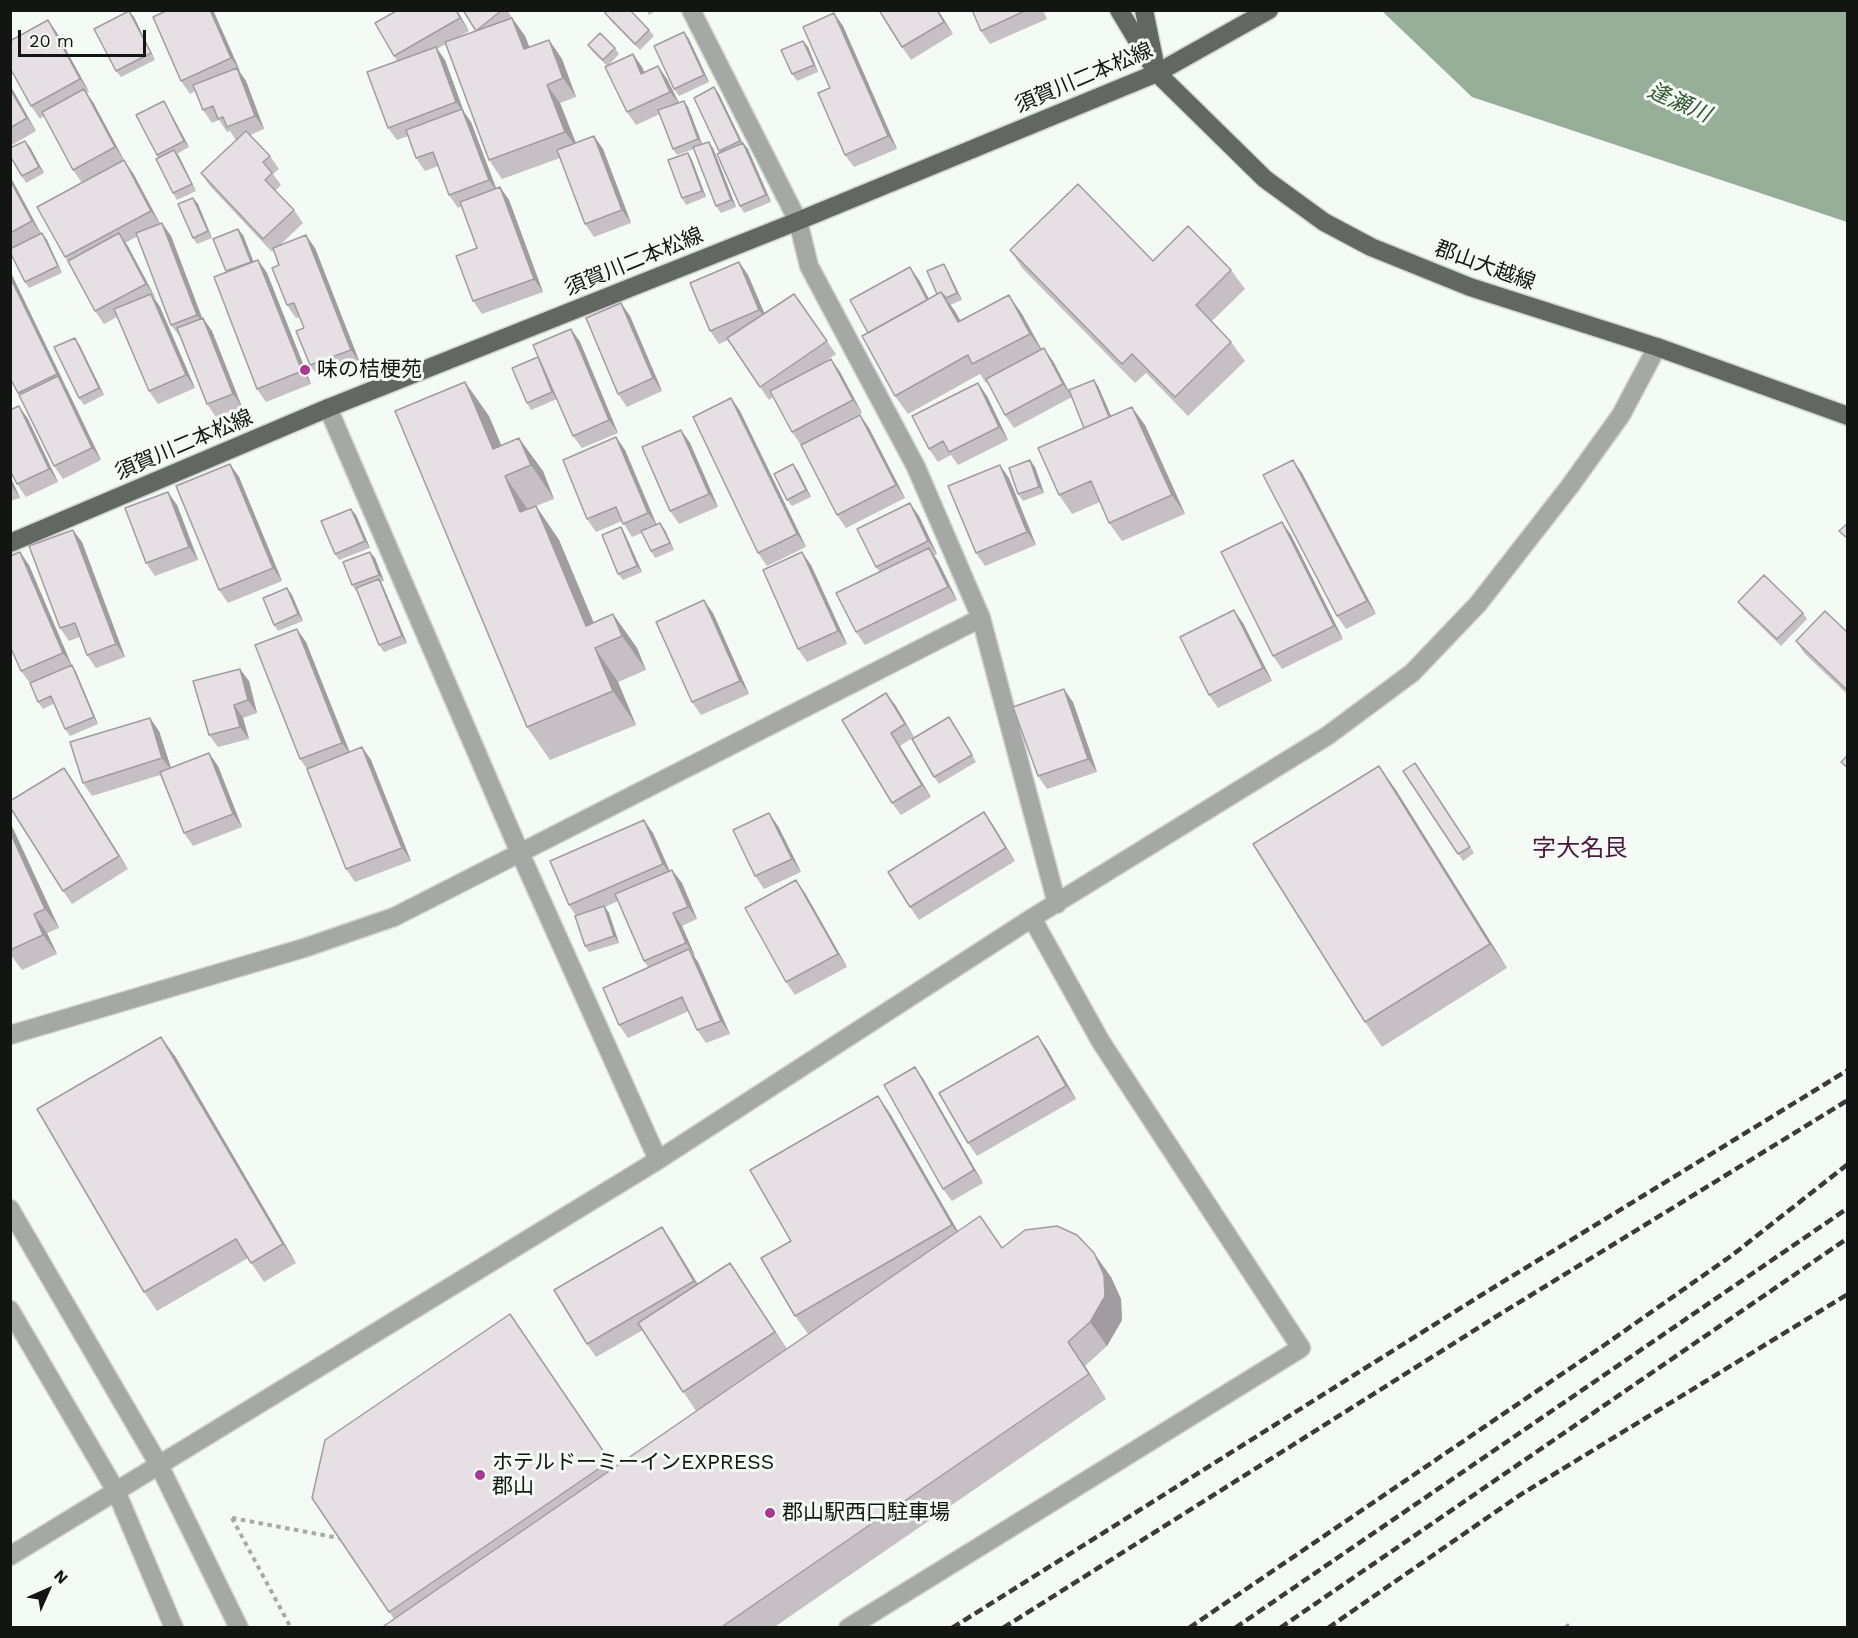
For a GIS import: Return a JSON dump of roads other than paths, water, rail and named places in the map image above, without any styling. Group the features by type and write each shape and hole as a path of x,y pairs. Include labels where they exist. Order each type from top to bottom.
{"main road":[{"name":"郡山大越線","path":"1119,10 1157,73 1265,179 1324,222 1371,247 1470,288 1657,347 1848,416"},
{"path":"1144,10 1157,73"},
{"name":"須賀川二本松線","path":"10,543 328,408 798,221 1157,73 1269,10"}],"street":[{"path":"691,10 798,221 809,266 916,467 981,618 1057,904"},
{"path":"10,1556 658,1160 1032,918 1327,736 1412,673 1478,604 1570,486 1621,415 1657,347"},
{"path":"328,408 520,853 658,1160"},
{"path":"10,1035 304,948 394,917 981,618"},
{"path":"848,1628 1301,1348 1101,1042 1032,918"},
{"path":"10,1209 159,1465 239,1628"},
{"path":"10,1310 116,1491 174,1628"}],"water":[{"name":"逢瀬川","path":"1382,11 1847,11 1847,222 1472,97"}],"railway":[{"path":"952,1628 1483,1294 1848,1070"},
{"path":"1003,1628 1497,1316 1848,1100"},
{"path":"1189,1628 1731,1256 1848,1164"},
{"path":"1235,1628 1848,1208"},
{"path":"1280,1628 1848,1238"},
{"path":"1328,1628 1520,1495 1848,1294"}],"place":[{"name":"味の桔梗苑","path":"305,370"},
{"name":"ホテルドーミーインEXPRESS 郡山","path":"480,1475"},
{"name":"郡山駅西口駐車場","path":"770,1513"}],"district":[{"name":"字大名艮","path":"1580,849"}]}
